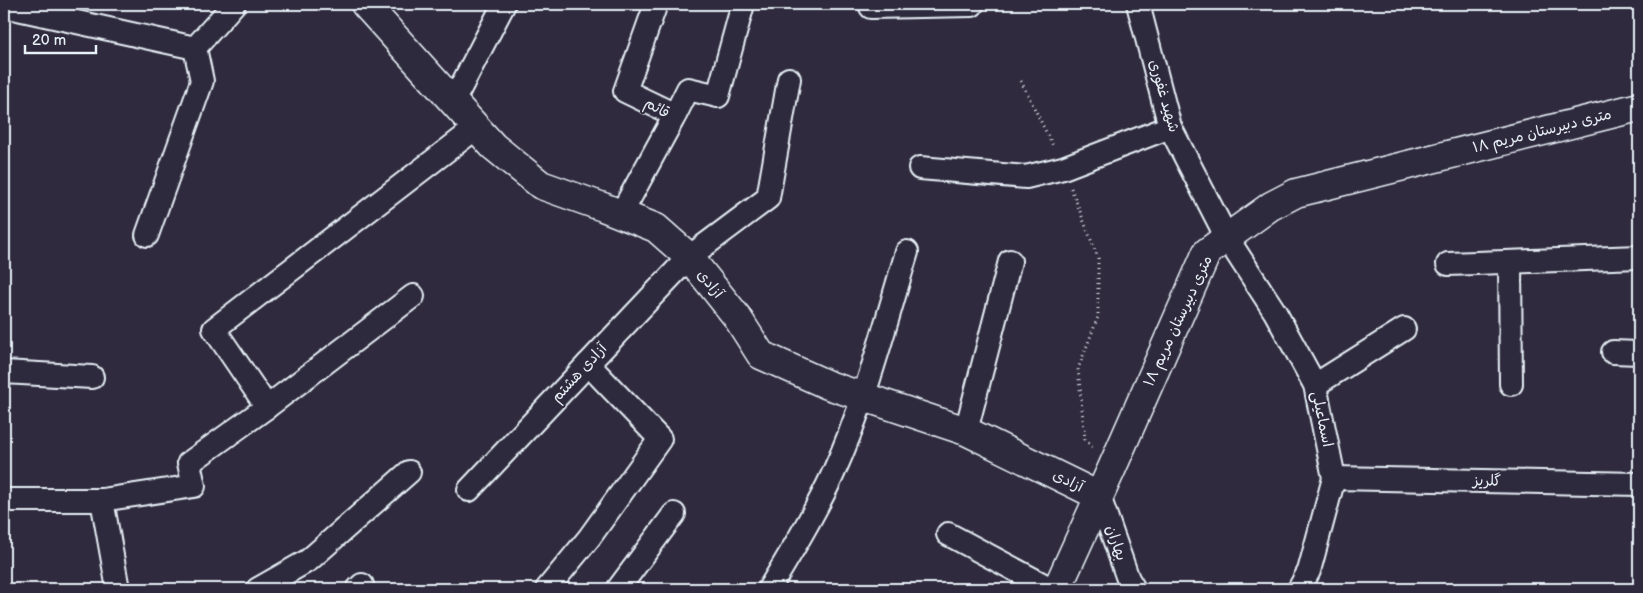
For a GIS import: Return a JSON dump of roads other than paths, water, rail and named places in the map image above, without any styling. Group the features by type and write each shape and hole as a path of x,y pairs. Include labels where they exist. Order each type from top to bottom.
{"street":[{"path":"195,48 234,4"},
{"name":"آزادی","path":"365,4 493,146 541,185 656,228 689,257 737,317 761,355 828,385 966,431 1099,496"},
{"path":"453,102 504,4"},
{"name":"قائم","path":"622,214 675,115 625,91 656,4"},
{"path":"675,115 688,89 718,96 743,4"},
{"path":"871,4 871,7 972,5"},
{"name":"شهید غفوری","path":"1138,4 1170,127 1227,238"},
{"path":"4,6 195,48"},
{"path":"147,235 202,81 195,48"},
{"name":"آزادی هشتم","path":"470,490 689,257 768,198 789,79"},
{"name":"۱۸ متری دبیرستان مریم","path":"1057,589 1207,252 1271,206 1296,193 1639,107"},
{"path":"920,168 1026,177 1063,168 1170,127"},
{"path":"268,408 214,329 476,128"},
{"name":"اسماعیلی","path":"1227,238 1275,312 1315,385 1334,478 1309,571 1299,589"},
{"path":"769,589 832,476 864,397 907,252"},
{"path":"1448,264 1639,257"},
{"path":"966,431 1010,261"},
{"path":"1510,262 1511,384"},
{"path":"4,500 102,500 194,486 190,463 268,408 413,296"},
{"path":"1315,385 1404,329"},
{"path":"1613,352 1639,353"},
{"path":"546,589 589,538 660,439 588,364"},
{"path":"4,372 92,377"},
{"path":"258,589 309,560 409,472"},
{"name":"گلریز","path":"1334,478 1639,484"},
{"name":"بهاران","path":"1099,496 1128,579 1134,589"},
{"path":"102,500 118,589"},
{"path":"618,589 674,514"},
{"path":"948,534 1051,589"}]}
